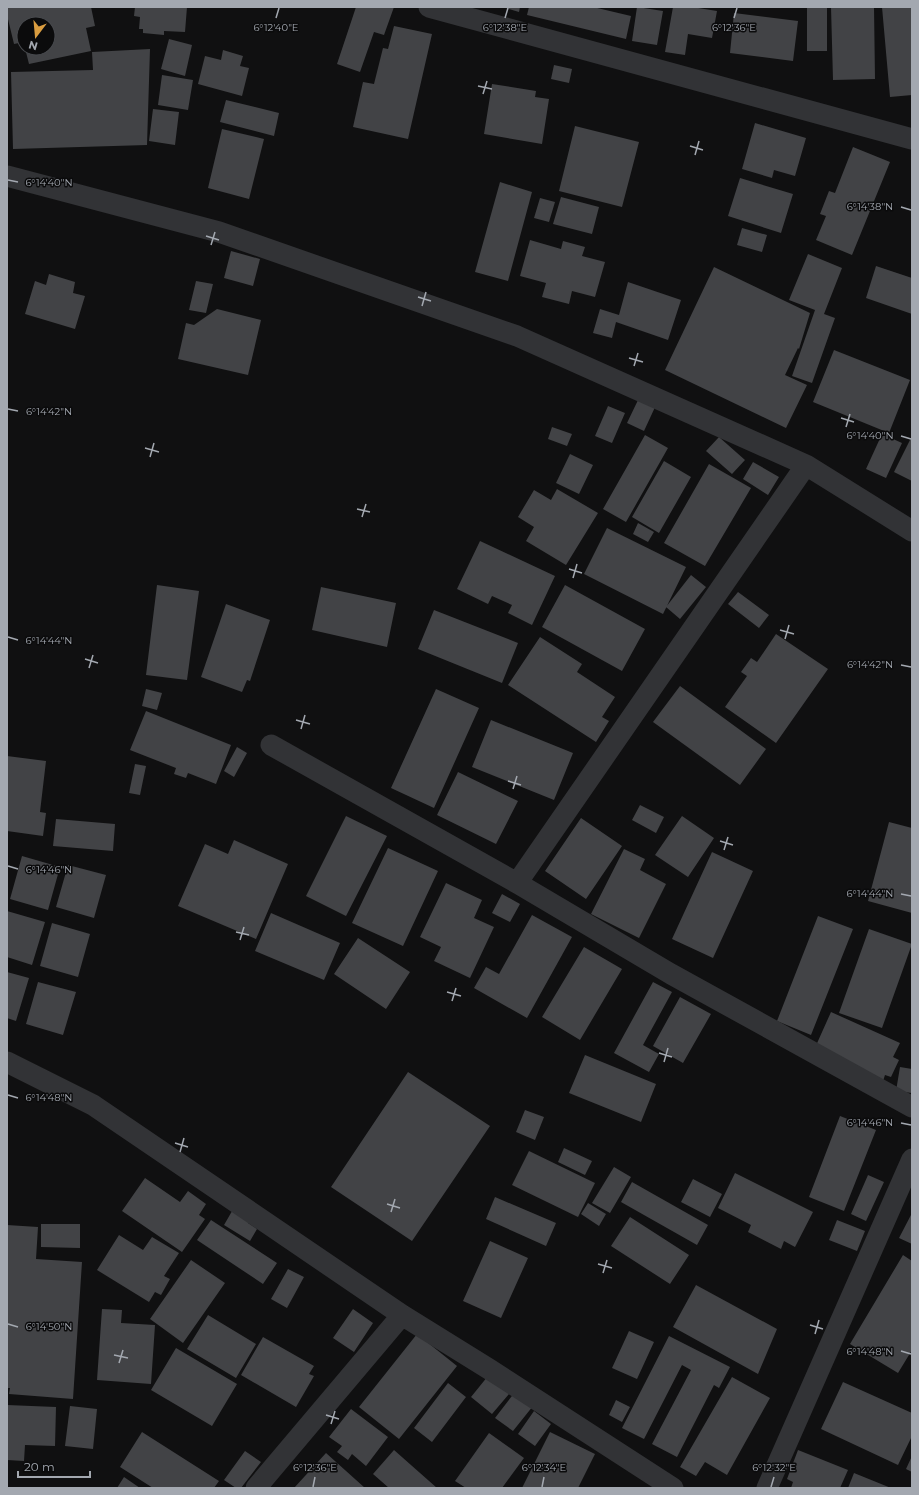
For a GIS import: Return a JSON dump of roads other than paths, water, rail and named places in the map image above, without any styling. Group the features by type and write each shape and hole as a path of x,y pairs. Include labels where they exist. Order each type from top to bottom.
{"street":[{"path":"429,7 912,139"},
{"path":"7,176 219,232 517,336 806,465 912,531"},
{"path":"517,883 806,465"},
{"path":"271,745 517,883 671,974 912,1107"},
{"path":"7,1062 93,1105 402,1315 489,1369 673,1488"},
{"path":"767,1488 912,1159"},
{"path":"256,1488 402,1315"}]}
